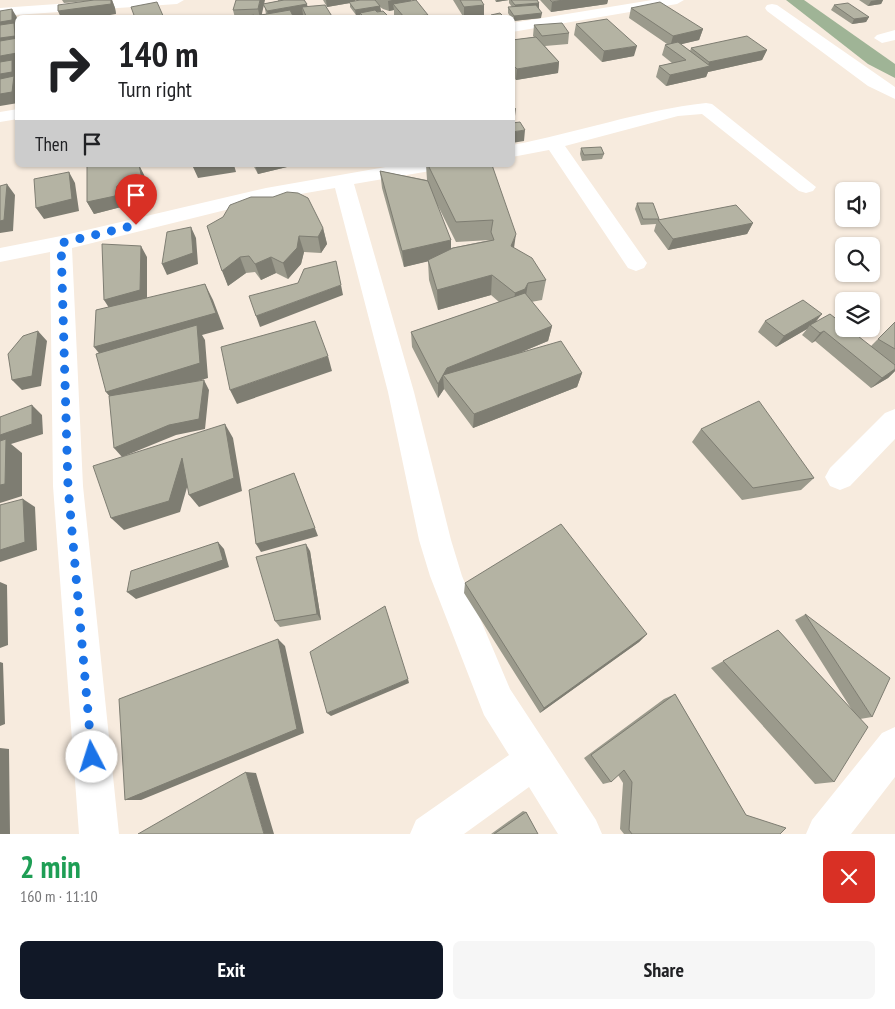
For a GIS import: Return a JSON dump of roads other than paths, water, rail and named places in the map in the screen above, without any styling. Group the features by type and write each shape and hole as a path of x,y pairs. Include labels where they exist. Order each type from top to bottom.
{"street":[{"path":"0,12 177,0"},
{"path":"515,27 677,0"},
{"path":"772,8 874,82 895,94"},
{"path":"515,150 554,143 678,111 706,108 806,187"},
{"path":"0,117 15,114"},
{"path":"554,143 636,263"},
{"path":"0,255 61,243 266,194 418,167"},
{"path":"343,180 367,263 435,540 446,576 496,702 582,834"},
{"path":"61,243 68,486 99,834"},
{"path":"840,477 895,421"},
{"path":"826,834 895,746"},
{"path":"430,834 534,760"}],"waterway":[{"path":"794,0 874,60 895,72"}]}
